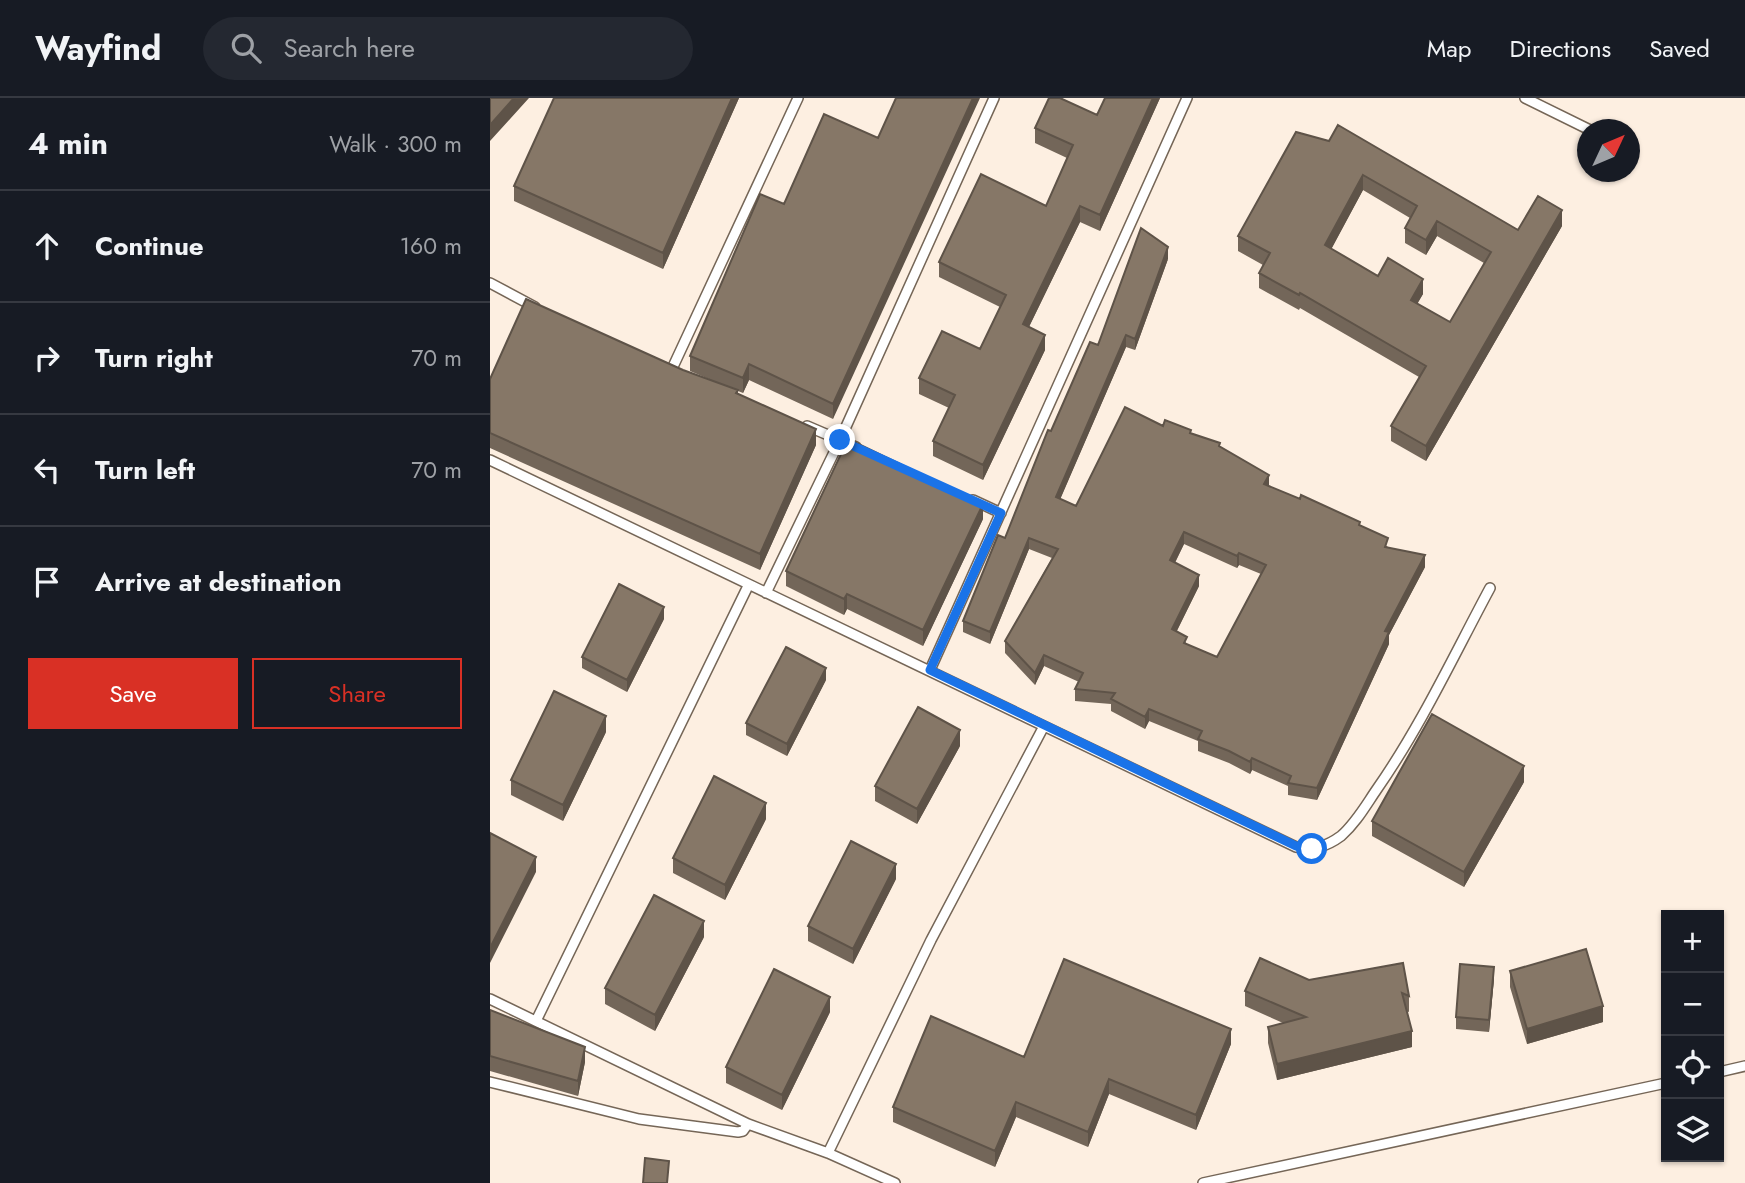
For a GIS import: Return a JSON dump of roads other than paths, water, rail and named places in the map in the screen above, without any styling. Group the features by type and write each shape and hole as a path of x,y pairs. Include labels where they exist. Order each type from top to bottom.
{"lane":[{"path":"671,371 798,98"},
{"path":"766,593 840,440 994,98"},
{"path":"930,670 1187,98"},
{"path":"1525,98 1577,124"},
{"path":"490,283 549,314"},
{"path":"659,366 684,376"},
{"path":"792,420 865,451"},
{"path":"490,460 748,586 930,670 1296,846 1312,849 1324,846 1352,825 1397,761 1490,588"},
{"path":"964,496 1001,513"},
{"path":"536,1021 748,586"},
{"path":"828,1153 931,940 1044,726"},
{"path":"490,999 748,1124 828,1153 895,1183"},
{"path":"1724,1071 1745,1066"},
{"path":"490,1082 639,1119 738,1132 743,1131 748,1124"},
{"path":"1203,1183 1661,1084"}]}
